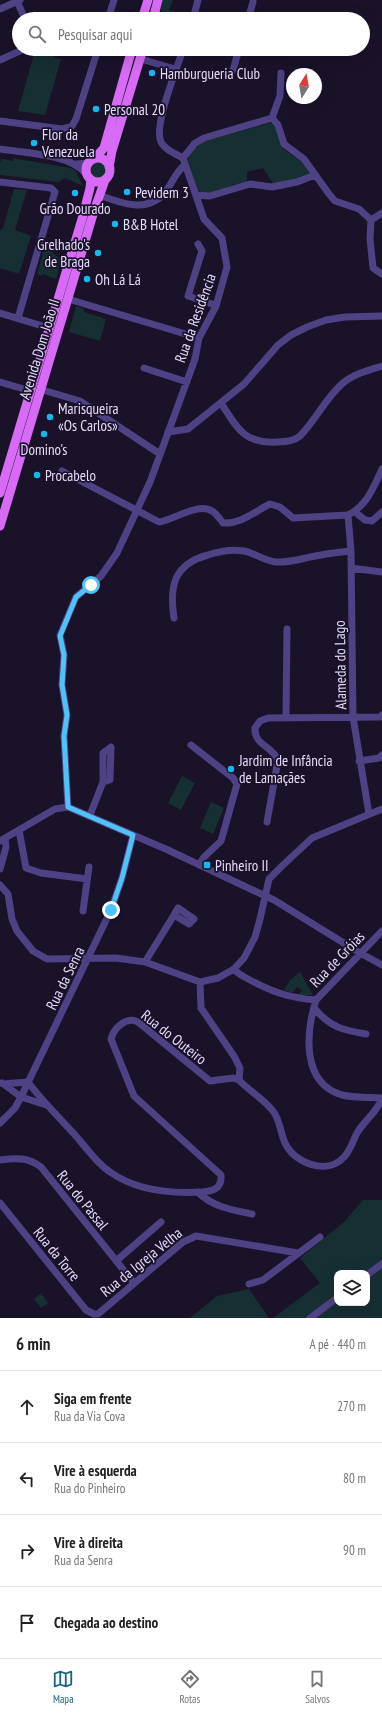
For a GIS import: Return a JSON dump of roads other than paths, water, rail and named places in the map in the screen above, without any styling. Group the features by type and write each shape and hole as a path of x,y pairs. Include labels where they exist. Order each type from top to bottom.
{"main road":[{"path":"144,12 148,0"},
{"path":"155,12 158,0"},
{"name":"Avenida Dom João II","path":"0,493 88,196 92,161 104,148 128,56"},
{"name":"Avenida Dom João II","path":"0,526 99,195 109,174 112,151 142,56"},
{"path":"92,161 104,161 109,167"},
{"path":"89,177 98,182 105,180"}],"street":[{"path":"110,12 114,0"},
{"path":"194,12 198,0"},
{"path":"0,9 19,1 23,12"},
{"path":"250,12 253,2"},
{"path":"0,60 12,54"},
{"path":"0,121 62,129 72,126 76,120 96,56"},
{"path":"180,56 163,112 160,138 161,142 167,149 184,161"},
{"path":"233,70 237,56"},
{"path":"141,59 175,69"},
{"path":"272,118 280,96 281,73"},
{"path":"99,195 126,205 147,204 158,199 165,193 195,143 204,138 272,118"},
{"path":"272,118 278,125 284,144 304,159 335,201 359,209 370,220 370,239 374,268 382,274"},
{"path":"0,149 38,154 76,164 92,161"},
{"name":"Rua da Residência","path":"68,807 64,736 67,715 62,685 64,655 60,636 76,597 101,576 112,561 137,511 150,482 187,382 195,359 199,338 222,289 227,267 222,238 204,219 184,161"},
{"path":"76,164 89,177"},
{"path":"196,195 210,196 250,184 272,186 297,182 315,175"},
{"path":"0,182 52,188 55,192 18,318"},
{"path":"370,220 382,213"},
{"path":"198,244 202,251 188,296 215,305"},
{"path":"68,299 199,338"},
{"path":"0,313 49,328"},
{"path":"168,432 188,429 244,384 278,345 292,335 307,327 326,320 345,317 382,316"},
{"path":"221,403 236,426 248,437 263,442 287,442 299,437 342,384 353,376 382,366"},
{"path":"144,368 187,382"},
{"path":"0,382 24,389"},
{"path":"46,391 80,401 160,454"},
{"path":"173,418 181,429"},
{"path":"352,513 368,498 382,469"},
{"path":"62,471 159,522 168,521 186,512 203,508 212,511 223,523 231,523 240,521 270,504 280,507 293,518 352,513 365,520 372,521 382,512"},
{"name":"Alameda do Lago","path":"352,513 351,568 353,716 359,761 369,814"},
{"path":"174,618 172,596 177,575 185,565 204,556 223,551 240,550 251,552 268,560 281,562 351,551"},
{"path":"351,568 382,572"},
{"path":"286,717 287,629"},
{"path":"267,822 278,760 275,752 263,746 257,739 255,728 260,721 268,718 286,717 380,717 382,715"},
{"path":"191,745 233,778 237,784 221,841 204,857 199,865"},
{"path":"359,761 379,758 382,756"},
{"path":"90,815 103,782"},
{"path":"0,869 6,847 3,840 55,809 68,807 90,815 168,850 265,896 382,965"},
{"path":"0,886 8,894 12,919 17,931 33,951 46,959 90,957 116,958 144,962 200,982 218,978 234,969 244,958 255,937 270,879 312,838 382,809"},
{"path":"19,830 26,868 41,873 87,878"},
{"name":"Rua da Senra","path":"0,1122 14,1108 21,1097 90,957 117,896 133,835"},
{"path":"83,911 89,867"},
{"path":"144,962 174,915"},
{"name":"Rua de Gróias","path":"382,931 316,1000 309,1040 309,1054 312,1068 322,1084 343,1095 382,1098"},
{"path":"234,969 240,976 278,994 296,999 316,1000"},
{"path":"200,982 201,1008 234,1056 240,1068 239,1080 273,1111 278,1120 285,1144 297,1158 320,1167 330,1166 344,1157 362,1126 382,1098"},
{"path":"314,1008 335,1026 344,1031 366,1034"},
{"name":"Rua do Outeiro","path":"1,1082 28,1082 46,1106 101,1164 116,1176 157,1191 170,1193 212,1191 218,1188 221,1182 221,1175 134,1096 112,1048 112,1033 127,1020 132,1019 210,1081 233,1078 239,1080"},
{"name":"Rua do Outeiro","path":"1,1082 21,1097 46,1106"},
{"name":"Rua do Passal","path":"0,1160 21,1158 36,1164 134,1283"},
{"path":"198,1192 205,1199 218,1205 252,1214"},
{"name":"Rua da Torre","path":"0,1203 86,1310 90,1314 98,1314"},
{"path":"116,1261 161,1222"},
{"name":"Rua da Igreja Velha","path":"98,1314 184,1242 196,1236 298,1253"},
{"path":"249,1284 263,1280 320,1237"},
{"path":"370,1273 382,1264"},
{"path":"310,1318 334,1300"}],"place":[{"name":"Hamburgueria Club","path":"152,73"},
{"name":"Personal 20","path":"96,109"},
{"name":"Flor da Venezuela","path":"34,143"},
{"name":"Pevidem 3","path":"127,192"},
{"name":"Grão Dourado","path":"75,193"},
{"name":"B&B Hotel","path":"115,224"},
{"name":"Grelhado's de Braga","path":"98,253"},
{"name":"Oh Lá Lá","path":"87,279"},
{"name":"Marisqueira «Os Carlos»","path":"50,417"},
{"name":"Domino's","path":"44,434"},
{"name":"Procabelo","path":"37,475"},
{"name":"Jardim de Infância de Lamaçães","path":"231,769"},
{"name":"Pinheiro II","path":"207,865"}]}
